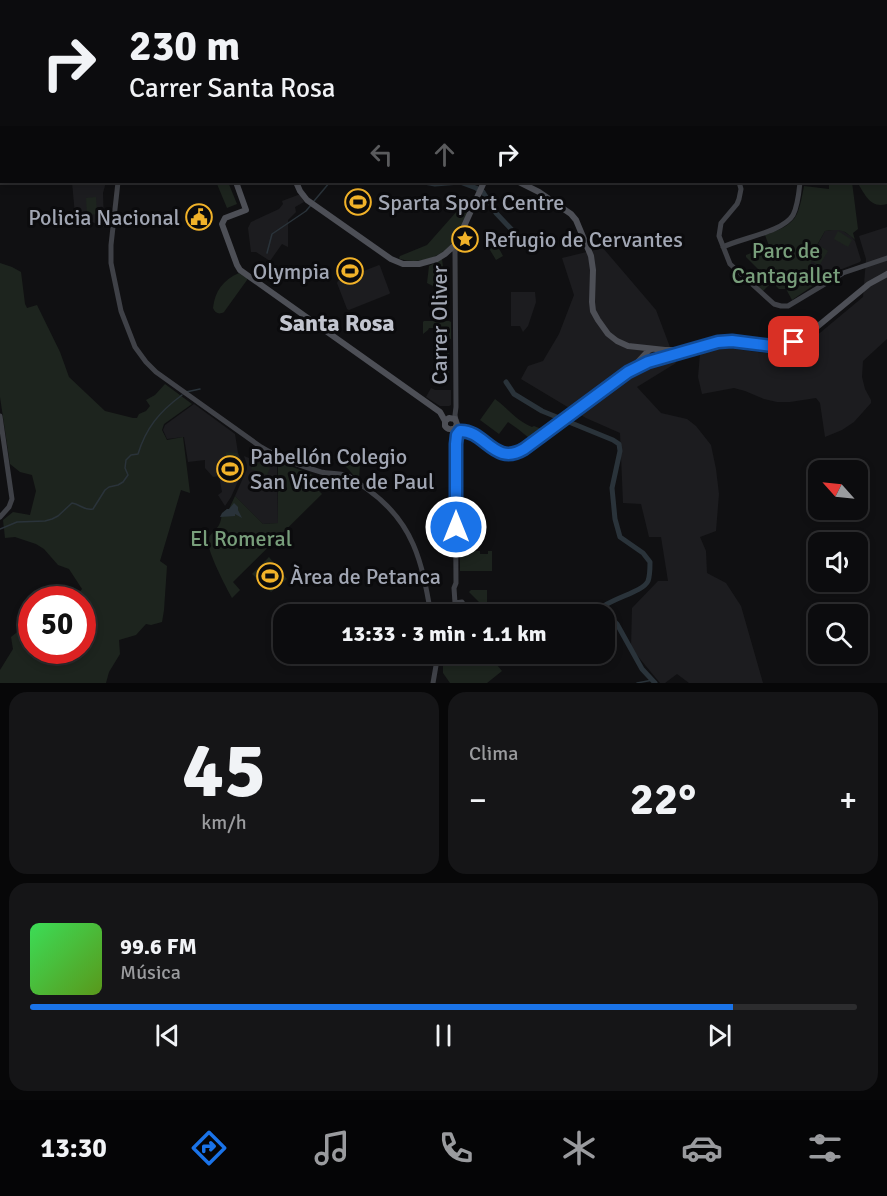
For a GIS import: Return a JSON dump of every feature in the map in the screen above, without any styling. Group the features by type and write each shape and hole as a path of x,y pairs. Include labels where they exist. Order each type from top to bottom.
{"main road":[{"path":"236,183 246,210 223,219 222,224 239,269 442,414 503,454 521,452 628,372 650,350"},
{"path":"296,183 307,200 391,259 403,264 415,265 443,256 452,248 459,239 484,183"},
{"path":"521,183 539,192 574,218 591,256 593,264 592,306 603,328 620,343 664,354"},
{"path":"628,372 664,354 723,341 765,346 792,343 805,336 873,281 887,274"},
{"path":"650,350 648,357 654,360"},
{"path":"452,420 445,426 452,429 463,428 472,435"},
{"path":"452,420 457,424 452,429"}],"street":[{"path":"118,183 110,254 119,303 126,326 135,347 146,362 195,400 267,450 318,471 347,476 382,500 402,525 416,549 429,604"},
{"path":"739,183 738,202 720,225 719,236 730,264 776,305 788,306 843,273 887,258"},
{"path":"723,247 787,222 795,211 800,183"},
{"name":"Carrer Oliver","path":"452,248 455,251 455,403 452,420"},
{"path":"0,416 12,500 0,517"},
{"path":"452,429 456,444"},
{"path":"462,604 458,602 454,588 456,583 456,444 460,431 472,435"},
{"path":"433,683 436,664"}],"shaded area":[{"path":"72,183 106,183 103,193 104,227 75,215"},
{"path":"298,195 304,202 295,207 296,212 288,220 288,247 282,244 270,261 256,252 251,252 248,228 251,222 279,209 283,204 282,201"},
{"path":"887,227 887,339 863,361 862,377 871,403 854,422 825,437 820,403 816,398 777,402 734,388 702,394 698,377 700,354 727,348 782,355 795,351 803,347 863,297 866,259 859,236"},
{"path":"840,229 855,241 861,260 817,283 811,270 813,253 825,231"},
{"path":"603,248 656,310 676,363 637,387 661,413 687,419 696,426 711,445 719,494 716,531 700,537 706,551 707,573 726,583 741,606 763,683 689,683 677,674 665,683 660,683 631,648 632,608 658,581 668,581 661,537 649,537 641,504 623,503 620,433 586,418 521,379 528,366 543,361 559,334 574,295 562,258"},
{"path":"379,265 390,293 347,309 338,281"},
{"path":"511,292 535,292 536,302 528,326 523,332 520,326 511,326"},
{"path":"431,388 451,390 451,405 440,406 426,397"},
{"path":"194,404 235,434 243,470 225,506 218,495 222,492 219,476 213,477 205,468 205,460 188,462 184,437 167,439 163,430 165,425"},
{"path":"244,456 249,458 251,456 277,465 278,523 263,524 235,496 247,469"},
{"path":"234,503 242,518 235,514 235,516 220,517 222,513"}],"green space":[{"path":"228,183 237,204 227,208 217,184"},
{"name":"Parc de Cantagallet","path":"829,183 852,183 858,229 853,233 855,240 842,231 825,231 813,258 820,246 828,251 819,266 811,262 811,273 817,283 792,300 786,289 779,289 772,282 763,291 753,281 761,272 746,255 769,246 765,235 790,223 800,206 804,186 829,189"},
{"name":"Parc de Cantagallet","path":"858,183 887,183 887,204 876,204 866,196"},
{"path":"96,197 97,214 87,215 86,198"},
{"path":"465,202 471,202 463,223 455,239 445,251 423,260 408,261 399,258 427,245"},
{"path":"838,231 852,240 848,247 834,239"},
{"path":"495,241 503,256 496,260 487,245"},
{"path":"442,259 443,267 446,267 445,282 438,282 436,289 427,283 429,266"},
{"path":"0,263 21,272 27,308 37,305 60,352 69,377 105,411 137,418 150,406 146,400 155,395 165,384 192,404 164,424 162,430 167,440 183,437 190,493 181,490 160,561 167,566 162,622 146,624 136,635 119,640 120,654 109,672 106,683 0,683 0,670 13,649 11,637 18,631 18,664 96,664 96,586 80,586 69,569 58,565 44,549 36,544 15,537 5,538 3,520 13,512 30,515 36,491 32,475 20,472 10,464 0,397"},
{"path":"239,273 247,280 224,312 216,312 213,308 218,291 228,279"},
{"path":"424,321 451,322 451,339 445,338 444,328 429,328 423,334"},
{"path":"449,346 449,375 438,374 440,358 438,348"},
{"path":"495,399 521,421 544,430 529,442 529,438 508,422 499,434 480,420"},
{"name":"Pabellón Colegio San Vicente de Paul","path":"226,452 237,453 239,460 236,482 222,479"},
{"path":"254,461 270,468 267,475 251,469"},
{"name":"El Romeral","path":"278,461 315,476 318,490 322,494 233,582 240,590 232,598 214,560 208,540 235,496 263,524 278,523"},
{"path":"345,464 360,464 359,481 345,466"},
{"path":"461,549 476,549 480,551 480,554 488,554 488,551 492,551 492,571 460,571"},
{"name":"Àrea de Petanca","path":"269,557 287,579 271,592 252,574"},
{"path":"487,590 488,604 481,604 469,592"},
{"path":"443,664 496,664 502,671 487,683 450,683 443,673"}],"waterway":[{"path":"314,201 329,183"},
{"path":"430,183 448,183"},
{"path":"463,183 483,192 496,213 530,249"},
{"path":"267,253 272,234 306,211 311,205"},
{"path":"506,382 514,394 542,411 619,444 620,451 612,488 615,519 620,537 643,553 650,562 650,574 644,586 608,604"},
{"path":"186,392 200,389"},
{"path":"0,529 17,522 52,519 72,503 93,509 105,490 123,482 128,475 125,468 126,460 131,455 138,454 154,421 182,395"},
{"path":"615,622 642,669 655,683"},
{"path":"637,683 653,680"}],"place":[{"name":"Sparta Sport Centre","path":"358,202"},
{"name":"Policia Nacional","path":"199,217"},
{"name":"Refugio de Cervantes","path":"465,239"},
{"name":"Olympia","path":"350,271"},
{"name":"Pabellón Colegio San Vicente de Paul","path":"230,469"},
{"name":"Àrea de Petanca","path":"270,576"}],"district":[{"name":"Santa Rosa","path":"337,323"}],"route":[{"path":"456,527 456,444 460,431 472,435 500,453 514,454 521,452 628,372 648,362 723,341 772,346 794,342"}]}
